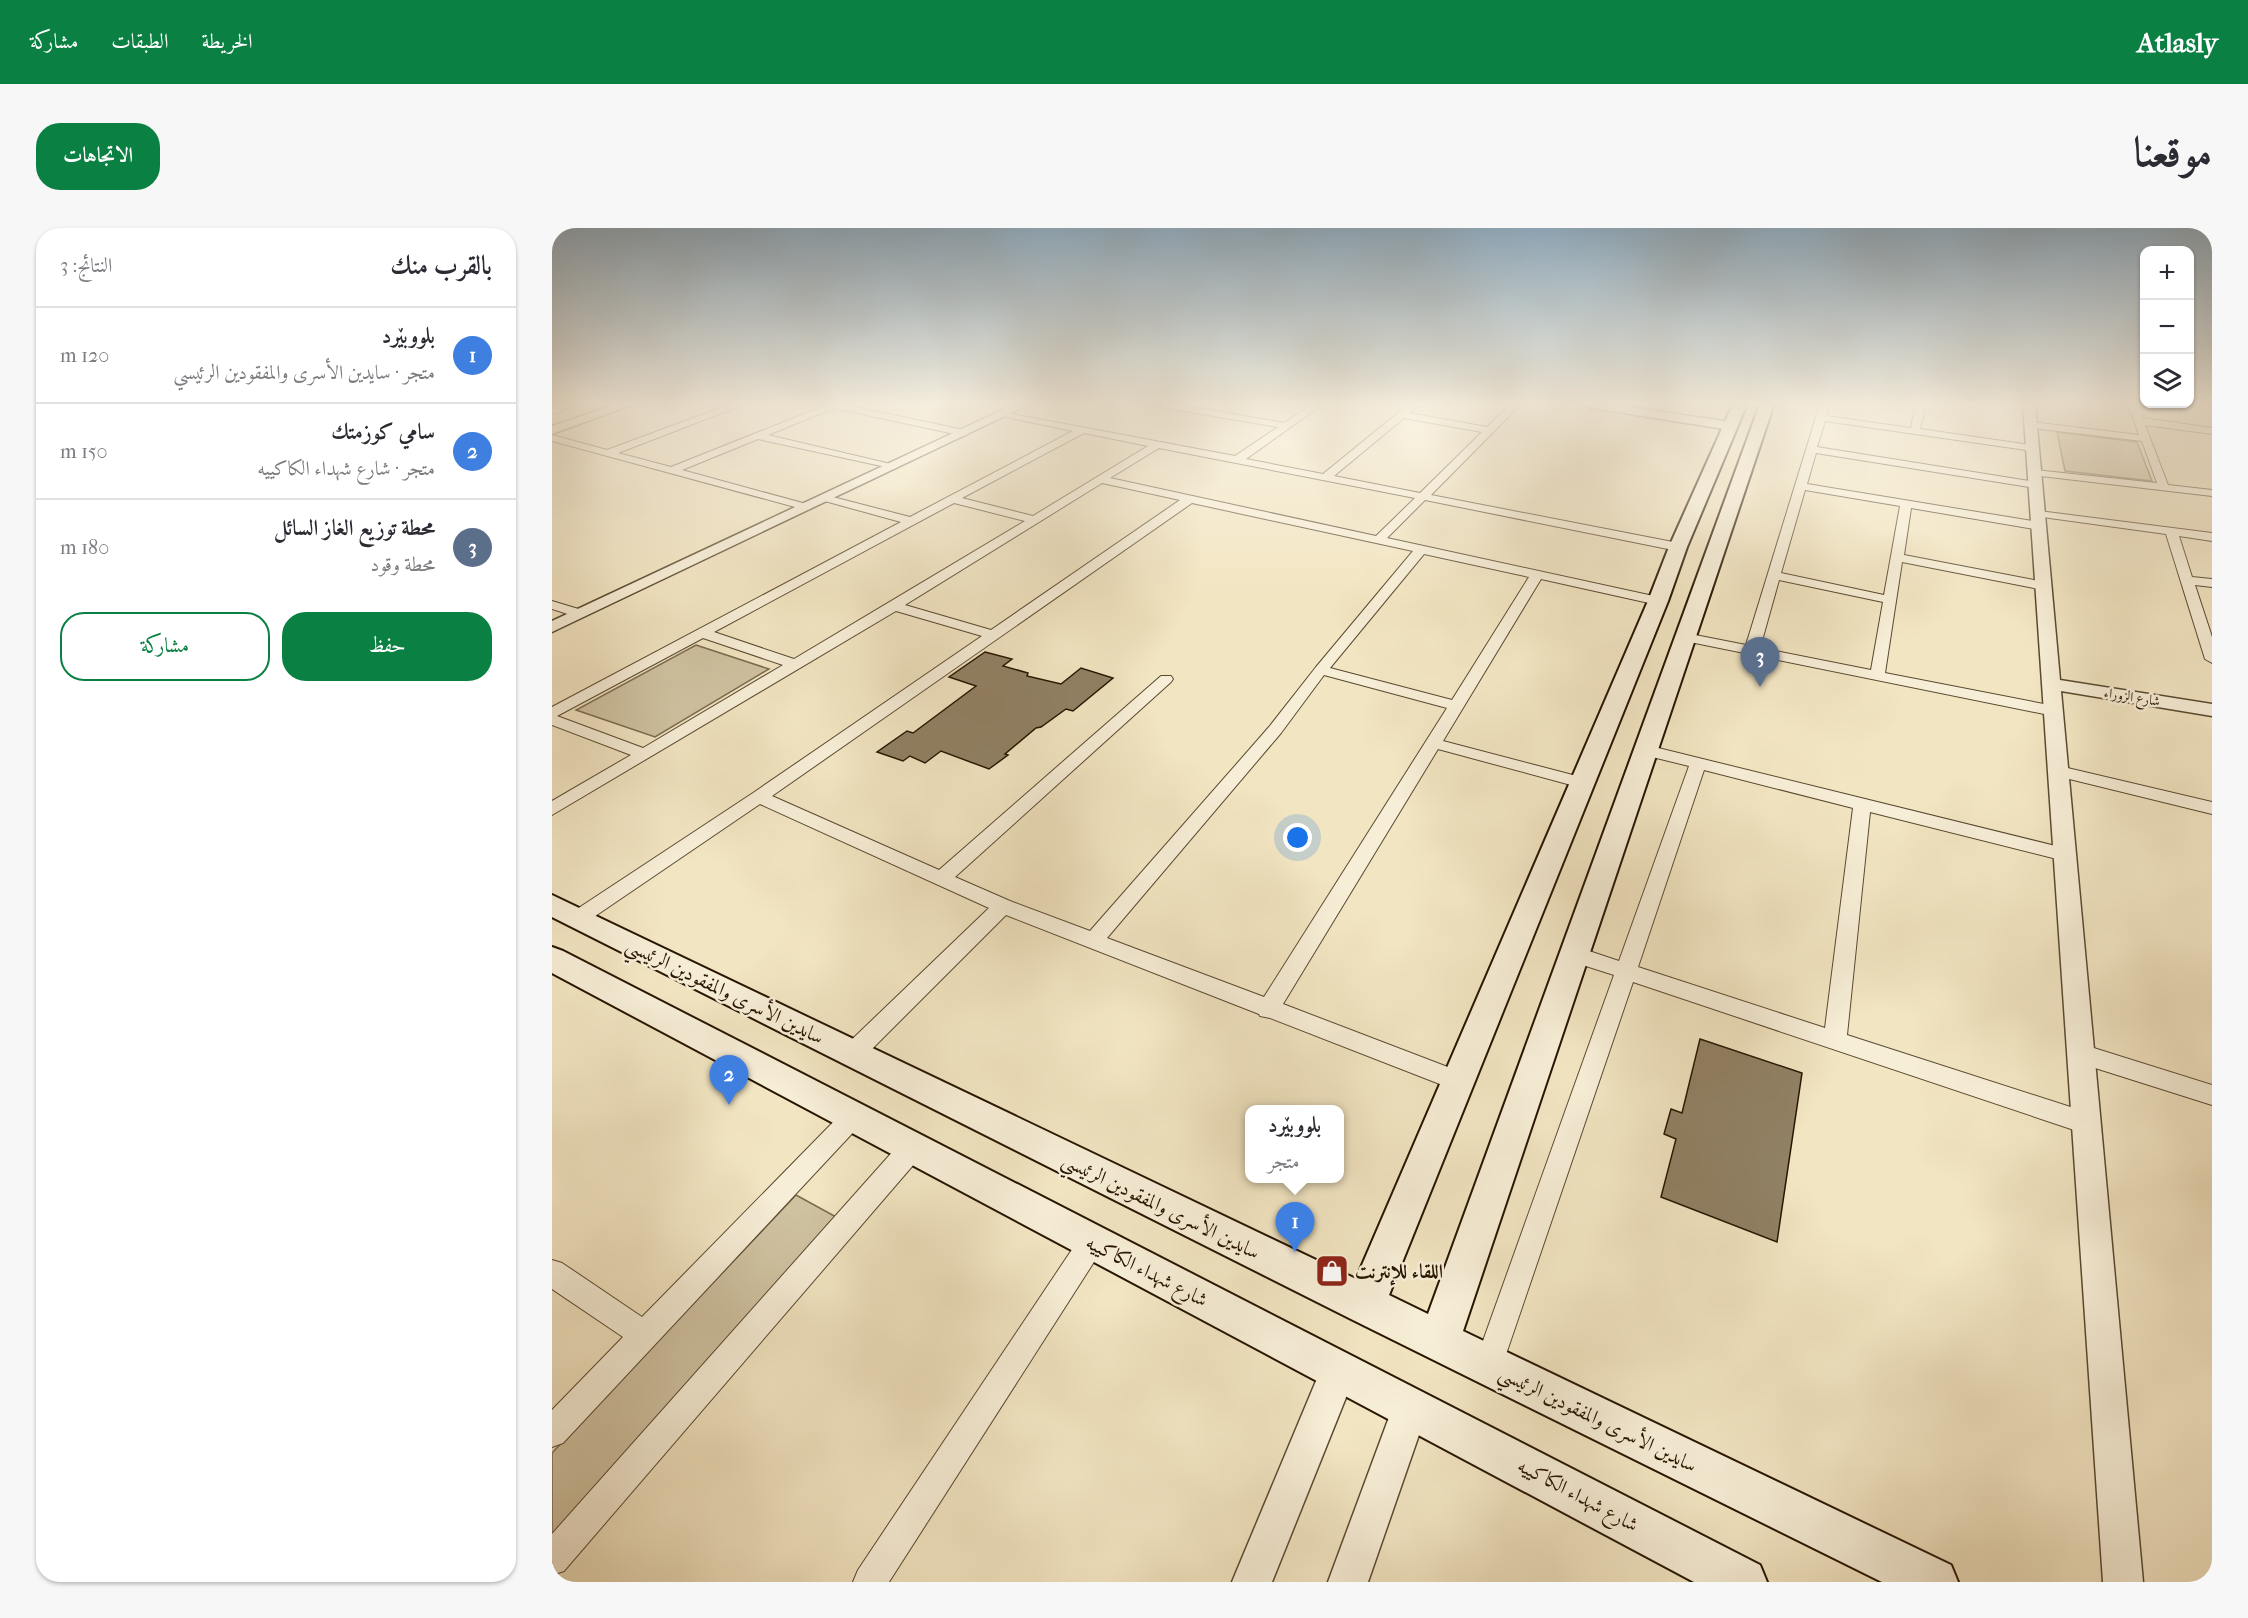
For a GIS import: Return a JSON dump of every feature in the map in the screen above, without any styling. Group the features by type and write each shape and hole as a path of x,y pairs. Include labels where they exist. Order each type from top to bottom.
{"main road":[{"path":"1365,1305 1713,467"},
{"path":"1438,1341 1745,467"},
{"name":"سايدين الأسرى والمفقودين الرئيسي","path":"565,912 1488,1366 1934,1582"},
{"name":"شارع شهداء الكاكييه","path":"552,959 1411,1406 1743,1582"}],"street":[{"path":"662,467 806,507"},
{"path":"673,470 680,467"},
{"path":"552,627 891,467"},
{"path":"552,713 1012,467"},
{"path":"552,809 894,606 1122,467"},
{"path":"1272,467 1678,547"},
{"path":"1325,478 1338,467"},
{"path":"1378,541 1452,467"},
{"path":"1752,650 1807,467"},
{"path":"2035,467 2123,1582"},
{"path":"2097,467 2164,488 2212,493"},
{"path":"2157,467 2164,488"},
{"path":"1102,480 1658,601"},
{"path":"1801,486 1906,504 2212,537"},
{"path":"825,498 912,521"},
{"path":"953,499 1035,520"},
{"path":"565,912 759,796 1190,499"},
{"path":"1877,675 1906,504"},
{"path":"2171,531 2209,639 2212,659"},
{"path":"1093,941 1275,730 1321,670 1421,550"},
{"path":"1897,558 2044,586"},
{"path":"1268,1010 1537,575"},
{"path":"1774,575 1890,600"},
{"path":"2187,580 2212,583"},
{"path":"552,605 579,614"},
{"path":"894,606 994,635"},
{"path":"703,633 796,664"},
{"path":"1686,637 1877,675 2053,698"},
{"path":"1321,670 1457,706"},
{"path":"941,878 1166,679"},
{"name":"شارع الزوراء","path":"2053,698 2212,710"},
{"name":"شارع الزوراء","path":"2053,698 2212,726"},
{"path":"552,720 645,754"},
{"path":"1433,743 1582,783"},
{"path":"1646,750 1862,806 2065,855"},
{"path":"1488,1366 1698,764"},
{"path":"2059,771 2212,808"},
{"path":"759,796 1003,906 1268,1010 1458,1081"},
{"path":"1835,1040 1862,806"},
{"path":"852,1054 1003,906"},
{"path":"1574,954 2086,1123"},
{"path":"2081,1054 2212,1095"},
{"path":"552,1432 853,1116"},
{"path":"552,1559 912,1148"},
{"path":"870,1582 1092,1242"},
{"path":"552,1273 644,1335"},
{"path":"1252,1582 1340,1371"},
{"path":"1348,1582 1411,1406"}],"shaded area":[{"path":"2064,467 2147,467 2152,481 2065,471"},
{"path":"696,645 769,669 655,737 576,710"},
{"path":"796,1195 838,1218 552,1539 552,1453"}],"building":[{"path":"985,652 1012,659 1003,666 1028,673 1027,676 1061,684 1081,668 1113,678 1073,711 1066,709 1041,727 1036,728 1005,754 1008,755 989,769 941,751 925,763 910,756 903,761 877,752 907,731 913,733 976,686 949,677"},
{"path":"1700,1039 1802,1073 1777,1242 1661,1197 1676,1139 1664,1134 1671,1109 1682,1113"}],"place":[{"name":"محطة توزيع الغاز السائل","path":"1760,687"},
{"name":"سامي كوزمتك","path":"729,1105"},
{"name":"بلووبێرد","path":"1295,1252"},
{"name":"اللقاء للإنترنت","path":"1332,1271"}]}
